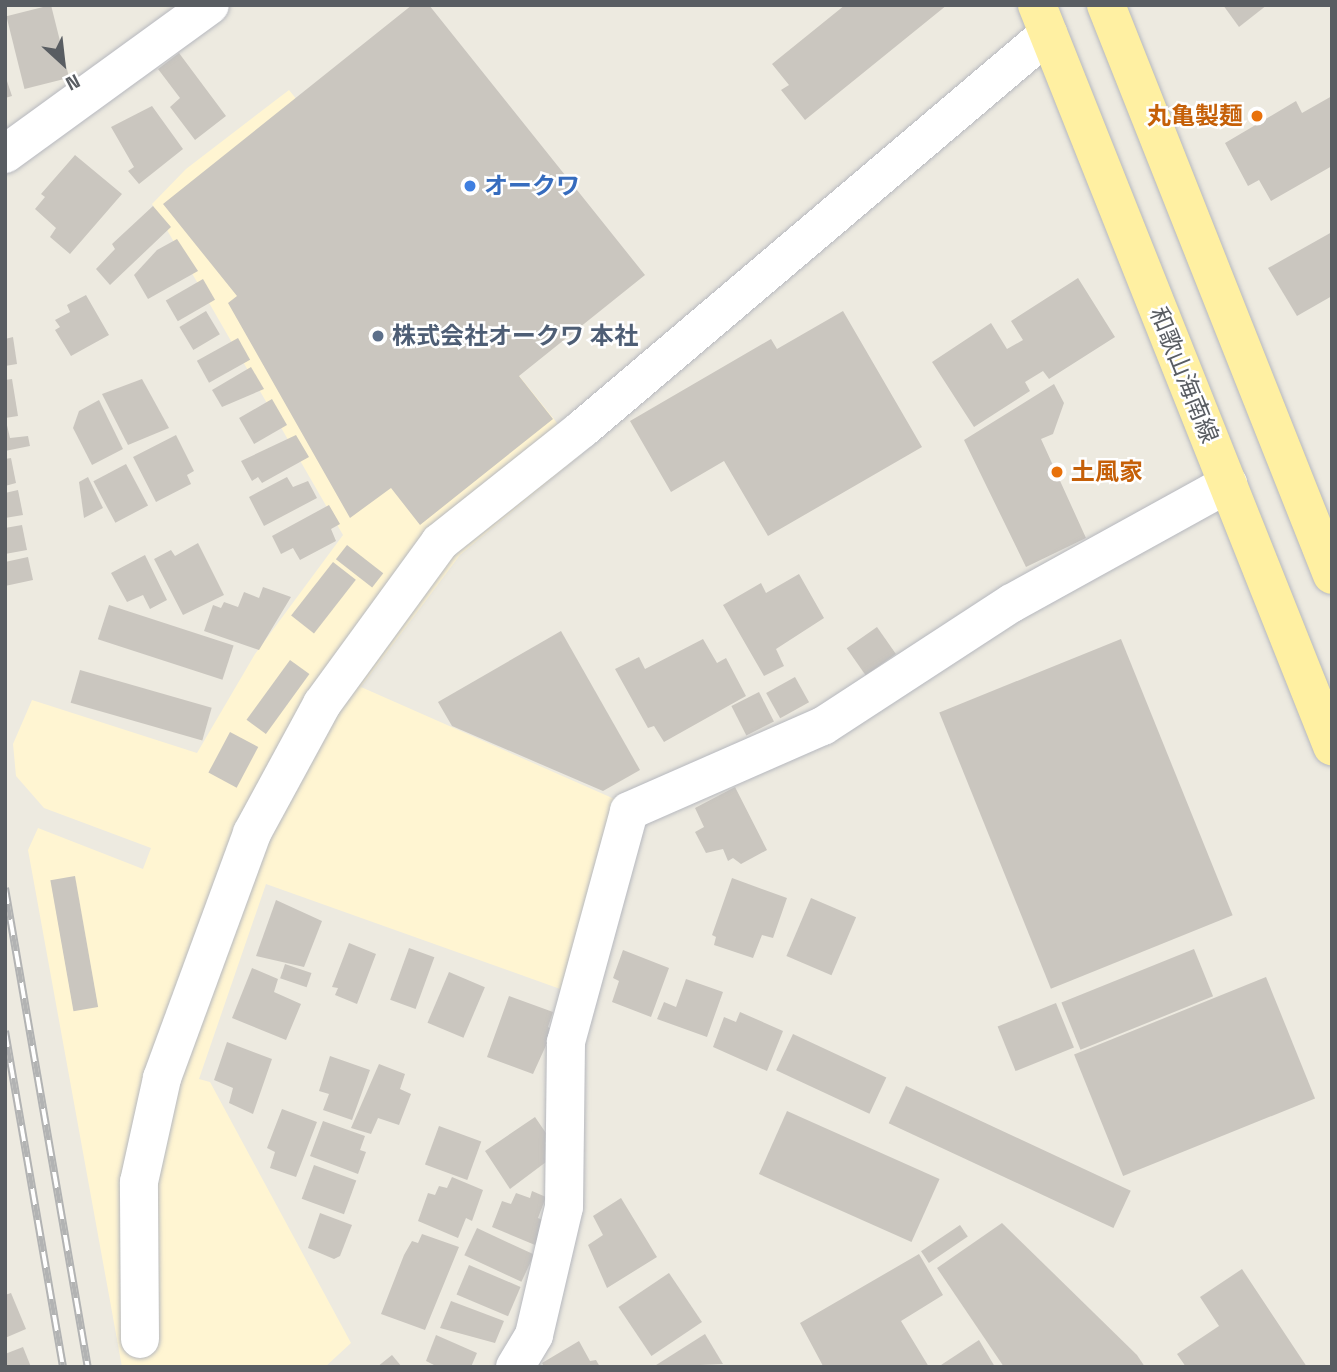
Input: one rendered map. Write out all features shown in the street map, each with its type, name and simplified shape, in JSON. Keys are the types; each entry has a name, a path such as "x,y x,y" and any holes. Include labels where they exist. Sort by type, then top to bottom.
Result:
{"main road":[{"path":"1106,5 1332,575"},
{"name":"和歌山海南線","path":"1042,20 1330,736"}],"street":[{"path":"5,154 209,5"},
{"path":"140,1339 139,1182 162,1078 252,833 322,704 440,542 614,402 1042,20"},
{"path":"514,1367 534,1335 564,1208 566,1042 629,811 823,726 1012,603 1228,484"}],"shaded area":[{"name":"株式会社オークワ 本社","path":"289,90 582,454 460,555 361,687 619,801 563,990 266,884 199,1079 210,1082 351,1343 325,1367 122,1367 28,850 38,828 143,869 151,848 44,808 16,776 13,744 32,700 197,753 255,654 343,535 152,204 186,169"}],"building":[{"path":"51,5 69,78 25,89 6,16"},
{"path":"412,5 429,5 645,275 519,376 553,419 420,525 391,488 350,518 228,303 237,296 163,204"},
{"path":"845,5 947,5 805,120 781,90 789,85 772,64"},
{"path":"1223,5 1267,5 1239,27"},
{"path":"179,53 226,116 195,140 170,107 180,98 158,69"},
{"path":"5,75 12,96 5,98"},
{"path":"1332,96 1332,166 1271,201 1259,180 1248,186 1225,143 1296,101 1302,113"},
{"path":"152,106 183,149 139,184 128,171 134,167 111,127"},
{"path":"75,155 122,194 70,254 50,237 56,228 35,209 45,197 41,194"},
{"path":"153,206 171,227 110,285 96,269 115,249 112,244"},
{"path":"1332,232 1332,296 1297,316 1268,268"},
{"path":"177,239 198,271 148,299 134,275 157,250"},
{"path":"1078,278 1115,337 1049,379 1043,371 1025,382 1030,391 974,427 932,362 991,323 1007,349 1023,340 1011,321"},
{"path":"203,279 215,300 178,321 166,300"},
{"path":"86,295 109,335 71,356 55,330 60,327 55,320 70,312 67,305"},
{"path":"206,311 220,334 193,350 179,327"},
{"path":"843,311 922,447 768,536 724,461 671,492 630,421 771,339 777,349"},
{"path":"13,337 17,364 5,366 5,339"},
{"path":"238,338 250,360 209,383 197,361"},
{"path":"251,367 264,389 222,407 212,390"},
{"path":"12,379 18,416 5,418 5,380"},
{"path":"142,379 169,428 128,445 102,394"},
{"path":"1054,384 1064,403 1053,434 1041,439 1086,538 1026,567 964,440"},
{"path":"272,399 287,425 254,444 239,418"},
{"path":"99,400 123,449 92,465 73,428 79,411"},
{"path":"6,421 10,438 28,436 30,446 5,451"},
{"path":"176,435 194,471 187,475 191,484 156,502 133,457"},
{"path":"296,435 309,457 262,483 258,477 252,481 241,461"},
{"path":"11,458 16,483 5,486 5,459"},
{"path":"126,464 148,505 115,523 93,481"},
{"path":"88,477 103,508 84,518 79,482"},
{"path":"287,477 293,487 308,481 317,498 264,526 249,497"},
{"path":"18,490 23,515 5,518 5,493"},
{"path":"329,505 340,524 331,529 336,541 300,560 293,548 281,554 272,536"},
{"path":"22,525 27,550 5,554 5,528"},
{"path":"198,543 224,595 183,615 154,559 171,550 175,556"},
{"path":"347,545 383,573 372,588 336,559"},
{"path":"145,555 167,600 150,609 143,595 127,602 111,573"},
{"path":"28,557 33,580 5,586 5,562"},
{"path":"333,562 356,580 314,633 291,616"},
{"path":"799,574 824,618 776,649 784,666 764,676 723,605 761,583 766,593"},
{"path":"263,587 291,597 259,650 204,631 213,605 221,608 224,602 238,607 244,592 259,598"},
{"path":"109,605 234,645 222,680 98,639"},
{"path":"877,627 896,654 866,675 847,648"},
{"path":"561,631 640,770 603,791 452,726 438,702"},
{"path":"703,639 717,663 726,658 746,696 664,742 654,726 648,728 615,669 639,657 645,669"},
{"path":"1121,639 1233,915 1051,989 939,712"},
{"path":"290,660 309,674 266,734 247,720"},
{"path":"80,670 212,708 202,740 71,703"},
{"path":"795,677 809,702 780,718 766,693"},
{"path":"759,692 774,721 746,735 731,706"},
{"path":"230,732 258,747 237,788 208,773"},
{"path":"735,787 767,850 741,864 733,858 728,861 723,849 706,853 695,832 704,827 695,808"},
{"path":"75,876 98,1007 73,1011 50,880"},
{"path":"732,878 787,898 773,938 762,935 753,958 714,945 716,937 712,935"},
{"path":"811,898 856,917 831,975 786,956"},
{"path":"276,900 322,921 304,967 256,956"},
{"path":"349,943 376,954 357,1004 335,995 338,988 332,987"},
{"path":"409,948 434,957 416,1009 390,1000"},
{"path":"1194,949 1213,996 1081,1050 1061,1003"},
{"path":"623,950 669,968 651,1017 612,1002 619,981 613,978"},
{"path":"285,964 311,973 307,987 280,978"},
{"path":"252,968 278,979 274,992 301,1004 286,1040 232,1018"},
{"path":"449,972 485,987 463,1038 428,1023"},
{"path":"1266,977 1315,1098 1123,1176 1074,1055"},
{"path":"686,979 723,992 707,1037 657,1019 664,1002 676,1007"},
{"path":"509,996 553,1012 548,1027 553,1030 533,1074 487,1057"},
{"path":"1056,1003 1074,1048 1016,1071 998,1027"},
{"path":"740,1012 783,1031 767,1071 713,1047 724,1017 736,1022"},
{"path":"793,1034 886,1078 869,1114 776,1070"},
{"path":"227,1042 272,1059 253,1114 229,1103 233,1088 214,1080"},
{"path":"330,1056 370,1070 352,1120 323,1110 329,1094 319,1091"},
{"path":"379,1064 405,1074 400,1089 411,1094 399,1125 378,1118 371,1134 351,1128"},
{"path":"906,1086 1131,1191 1113,1228 889,1123"},
{"path":"282,1109 317,1122 296,1177 270,1168 275,1152 267,1148"},
{"path":"787,1111 940,1179 911,1242 759,1174"},
{"path":"535,1117 550,1139 545,1143 554,1156 510,1189 485,1151"},
{"path":"323,1121 365,1136 360,1150 366,1152 358,1174 310,1156"},
{"path":"439,1126 481,1141 467,1180 425,1165"},
{"path":"314,1165 356,1180 344,1214 302,1199"},
{"path":"452,1177 483,1190 472,1221 466,1218 458,1238 418,1221 428,1193 435,1195 439,1186 447,1188"},
{"path":"532,1191 546,1197 538,1218 545,1221 535,1245 492,1227 502,1201 511,1204 516,1193 530,1198"},
{"path":"621,1198 657,1257 607,1288 588,1245 603,1235 593,1216"},
{"path":"320,1213 352,1225 340,1256 334,1259 308,1248"},
{"path":"1002,1223 1137,1355 1145,1367 1004,1367 937,1268"},
{"path":"960,1225 968,1237 929,1263 921,1251"},
{"path":"477,1228 534,1255 521,1282 464,1255"},
{"path":"422,1234 459,1247 425,1330 381,1314 404,1255 412,1241 418,1243"},
{"path":"919,1254 943,1295 901,1321 929,1367 823,1366 800,1323"},
{"path":"469,1265 521,1287 508,1316 456,1294"},
{"path":"1242,1269 1307,1367 1186,1367 1177,1354 1219,1326 1200,1297"},
{"path":"669,1273 702,1322 651,1356 618,1307"},
{"path":"11,1293 26,1329 5,1338 5,1295"},
{"path":"451,1301 504,1321 495,1343 440,1328"},
{"path":"705,1334 723,1364 653,1367"},
{"path":"436,1335 477,1353 471,1367 438,1367 426,1361"},
{"path":"979,1340 995,1367 938,1367"},
{"path":"579,1341 590,1361 596,1360 600,1367 544,1367 542,1363"},
{"path":"23,1347 31,1367 5,1367 5,1354"},
{"path":"392,1355 402,1367 377,1367"}],"railway":[{"path":"5,888 88,1367"},
{"path":"5,1031 63,1367"}],"place":[{"name":"丸亀製麺","path":"1257,116"},
{"name":"オークワ","path":"470,186"},
{"name":"株式会社オークワ 本社","path":"378,336"},
{"name":"土風家","path":"1057,472"}]}
